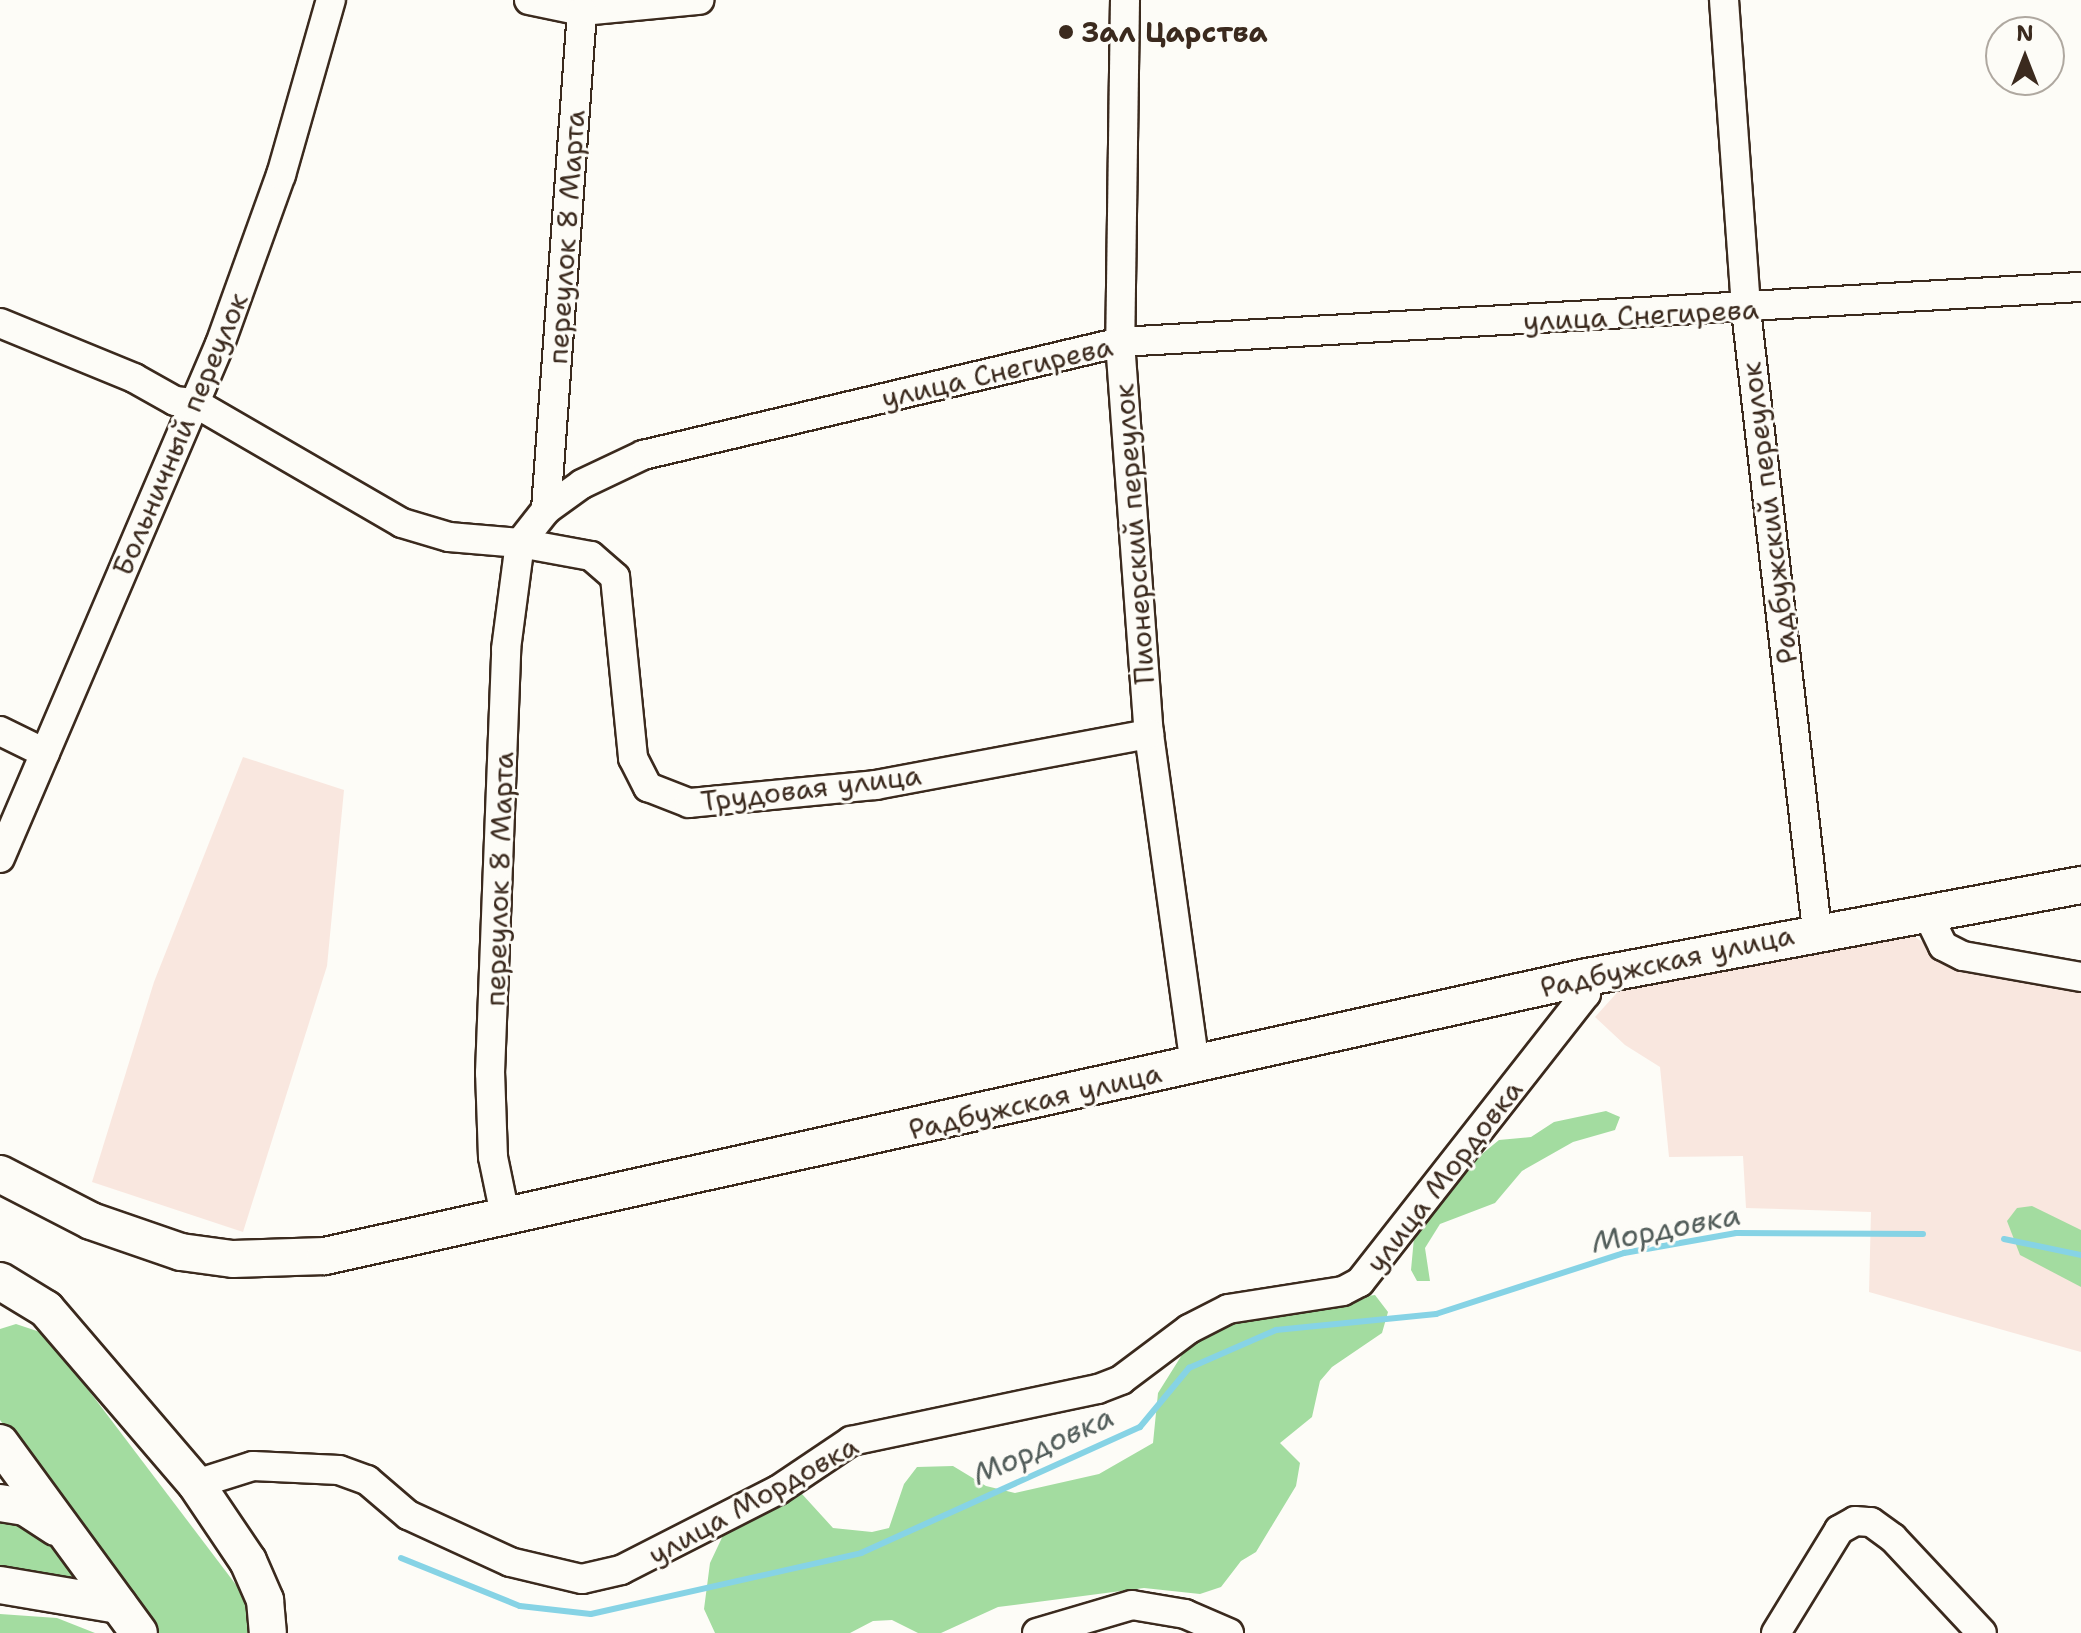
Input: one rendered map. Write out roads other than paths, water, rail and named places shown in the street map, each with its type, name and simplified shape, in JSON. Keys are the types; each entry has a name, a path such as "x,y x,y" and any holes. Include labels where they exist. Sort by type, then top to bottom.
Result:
{"main road":[{"name":"Радбужская улица","path":"0,1174 139,1240 233,1259 325,1256 1582,978 1817,930 2081,885"},
{"path":"0,1281 46,1309 196,1484 248,1561 265,1600 268,1633"},
{"path":"0,1313 19,1305 46,1309"},
{"path":"0,1443 129,1619"},
{"path":"0,1503 25,1507 63,1532"},
{"path":"0,1585 129,1619"}],"street":[{"name":"Больничный переулок","path":"0,858 195,403 259,240 331,0"},
{"path":"529,0 582,11 699,0"},
{"name":"Пионерский переулок","path":"1125,0 1120,342 1149,734 1195,1064"},
{"name":"Радбужский переулок","path":"1724,0 1746,310 1817,930"},
{"name":"переулок 8 Марта","path":"546,510 582,11"},
{"name":"улица Снегирева","path":"520,543 546,510 582,484 643,455 1120,342 1746,310 2081,287"},
{"path":"0,323 134,378 175,401 195,403 402,523 449,537 520,543"},
{"name":"переулок 8 Марта","path":"505,1215 493,1157 490,1073 506,649 520,543"},
{"name":"Трудовая улица","path":"520,543 591,556 615,577 633,758 648,787 689,803 876,785 1149,734"},
{"path":"0,731 45,753"},
{"path":"1926,911 1943,946 1963,956 2081,977"},
{"name":"улица Мордовка","path":"196,1484 253,1466 339,1470 367,1480 408,1515 510,1562 582,1579 621,1570 778,1490 851,1441 1098,1389 1121,1380 1189,1329 1228,1309 1343,1291 1360,1282 1586,994 1582,978"},
{"path":"1776,1633 1839,1530 1855,1521 1871,1522 1893,1538 1982,1633"},
{"path":"1037,1633 1132,1605 1185,1614 1229,1633"}],"waterway":[{"name":"Мордовка","path":"401,1558 520,1606 591,1614 861,1553 1140,1427 1189,1368 1276,1330 1436,1314 1624,1253 1736,1233 1923,1234"},
{"name":"Мордовка","path":"2004,1239 2081,1255"}],"place":[{"name":"Зал Царства","path":"1066,32"}]}
